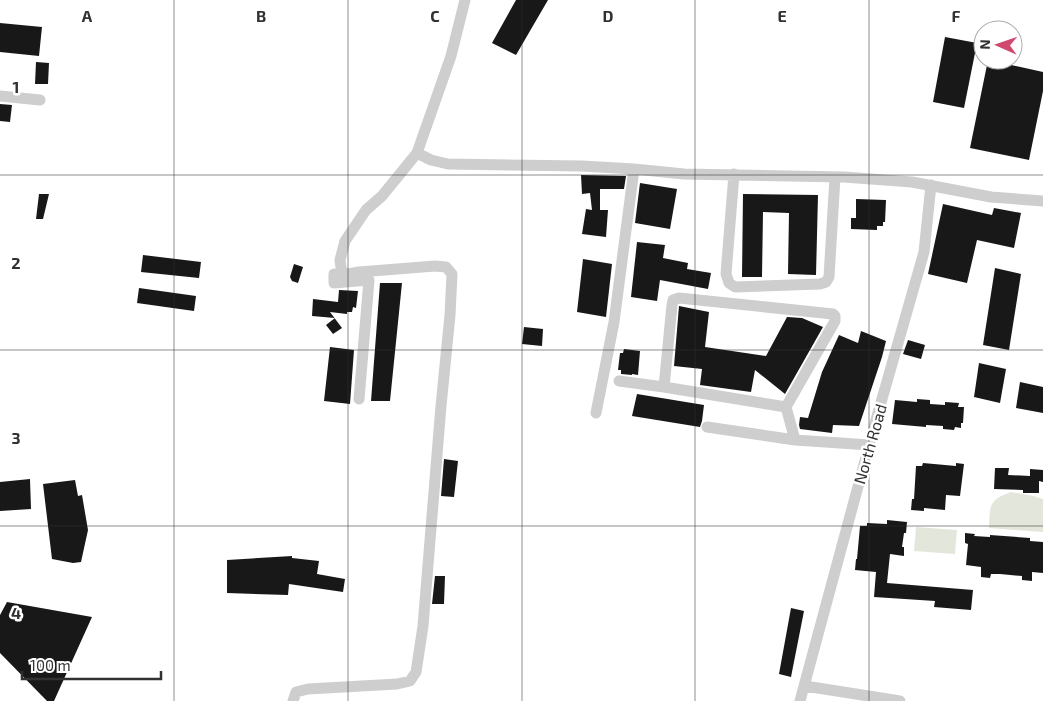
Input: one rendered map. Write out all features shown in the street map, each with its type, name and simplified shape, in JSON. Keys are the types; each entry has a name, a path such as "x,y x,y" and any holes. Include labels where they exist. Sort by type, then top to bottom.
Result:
{"street":[{"path":"293,701 296,692 308,689 397,684 410,681 416,672 423,626 452,274 446,267 435,266 342,274 340,260 345,241 366,210 382,196 417,153 451,56 465,0"},
{"path":"0,96 40,100"},
{"path":"417,153 432,160 448,164 582,166 684,174 836,177 912,182 991,197 1043,201"},
{"path":"596,413 614,322 634,169"},
{"path":"734,174 726,274 729,283 735,287 820,284 826,282 829,277 836,177"},
{"name":"North Road","path":"800,701 924,252 931,185"},
{"path":"334,274 334,284 368,280 359,398"},
{"path":"664,387 673,300 679,298 833,314 835,321 786,407 795,440"},
{"path":"619,381 786,407"},
{"path":"707,427 795,440 870,445"},
{"path":"805,686 900,701"}],"shaded area":[{"path":"1011,492 1043,499 1043,532 989,528 990,509 994,501"},
{"path":"916,527 957,530 955,554 914,551"}],"building":[{"path":"516,0 548,0 516,55 492,43"},
{"path":"0,23 42,27 39,56 0,52"},
{"path":"945,37 973,42 973,63 964,108 933,102"},
{"path":"36,62 49,63 48,84 35,84"},
{"path":"1023,68 1043,72 1043,91 1029,160 970,148 986,70 1023,70"},
{"path":"0,104 12,105 10,122 0,121"},
{"path":"581,175 626,176 624,189 600,189 600,210 608,210 606,237 582,234 586,209 592,210 590,193 582,194"},
{"path":"640,183 677,189 670,229 635,223"},
{"path":"39,194 49,194 43,219 36,219"},
{"path":"743,194 818,195 816,275 788,274 789,213 763,212 762,277 742,277"},
{"path":"856,199 886,200 885,222 883,222 883,226 877,226 877,230 851,229 851,218 856,218"},
{"path":"943,204 992,215 994,208 1021,213 1014,248 977,240 967,283 928,274"},
{"path":"637,242 665,245 663,258 688,263 687,269 711,273 708,289 660,280 657,301 631,297"},
{"path":"143,255 201,262 199,278 141,272"},
{"path":"583,259 612,264 606,317 577,312"},
{"path":"294,264 303,267 298,283 292,281 290,277"},
{"path":"995,268 1021,274 1009,350 983,345"},
{"path":"380,283 402,283 390,401 371,401"},
{"path":"139,288 196,296 194,311 137,303"},
{"path":"339,290 358,291 356,308 353,307 352,312 347,312 347,314 330,312 334,318 312,316 313,299 338,302"},
{"path":"679,306 709,312 705,347 766,356 787,317 802,318 823,327 785,394 755,370 751,392 700,385 702,369 674,366"},
{"path":"335,318 342,328 333,334 326,325"},
{"path":"524,327 543,329 542,346 522,344"},
{"path":"861,331 886,341 859,426 833,425 832,433 800,429 800,417 808,418 822,372 839,335 858,343"},
{"path":"908,340 925,345 921,359 903,354"},
{"path":"330,347 354,350 350,404 324,401"},
{"path":"624,349 640,351 638,375 621,374 621,370 618,370 620,353 623,353"},
{"path":"979,363 1006,369 1000,403 974,397"},
{"path":"1020,382 1043,387 1043,413 1016,408"},
{"path":"637,394 704,405 700,427 632,416"},
{"path":"917,399 930,400 930,404 945,405 945,402 959,403 958,407 964,407 961,428 955,427 954,430 943,429 943,426 926,425 926,427 892,424 895,400 917,402"},
{"path":"444,459 458,461 454,497 441,496"},
{"path":"923,463 956,466 956,463 964,464 960,496 946,495 945,510 924,508 924,511 911,510 912,499 914,499 916,466 922,466"},
{"path":"995,468 1009,468 1008,475 1030,476 1030,469 1043,470 1043,482 1039,481 1039,493 1023,493 1023,490 994,489"},
{"path":"30,479 31,509 0,511 0,482"},
{"path":"75,480 78,496 82,495 88,530 81,562 73,563 52,559 43,484"},
{"path":"887,520 907,522 902,547 904,547 904,556 890,554 887,583 973,590 971,610 934,607 935,601 874,597 876,572 855,570 860,526 867,526 867,523 887,524"},
{"path":"965,533 975,534 974,536 990,537 990,535 1030,538 1030,541 1043,542 1043,573 1032,572 1032,581 1022,580 1022,576 1000,574 991,574 990,578 981,577 981,567 966,565 968,544 965,543"},
{"path":"292,556 292,558 319,561 317,574 345,579 343,592 289,584 288,595 227,593 227,560"},
{"path":"435,576 445,576 444,604 432,604"},
{"path":"7,602 92,617 54,701 47,701 0,653 0,615"},
{"path":"791,608 804,611 791,677 779,674"}]}
